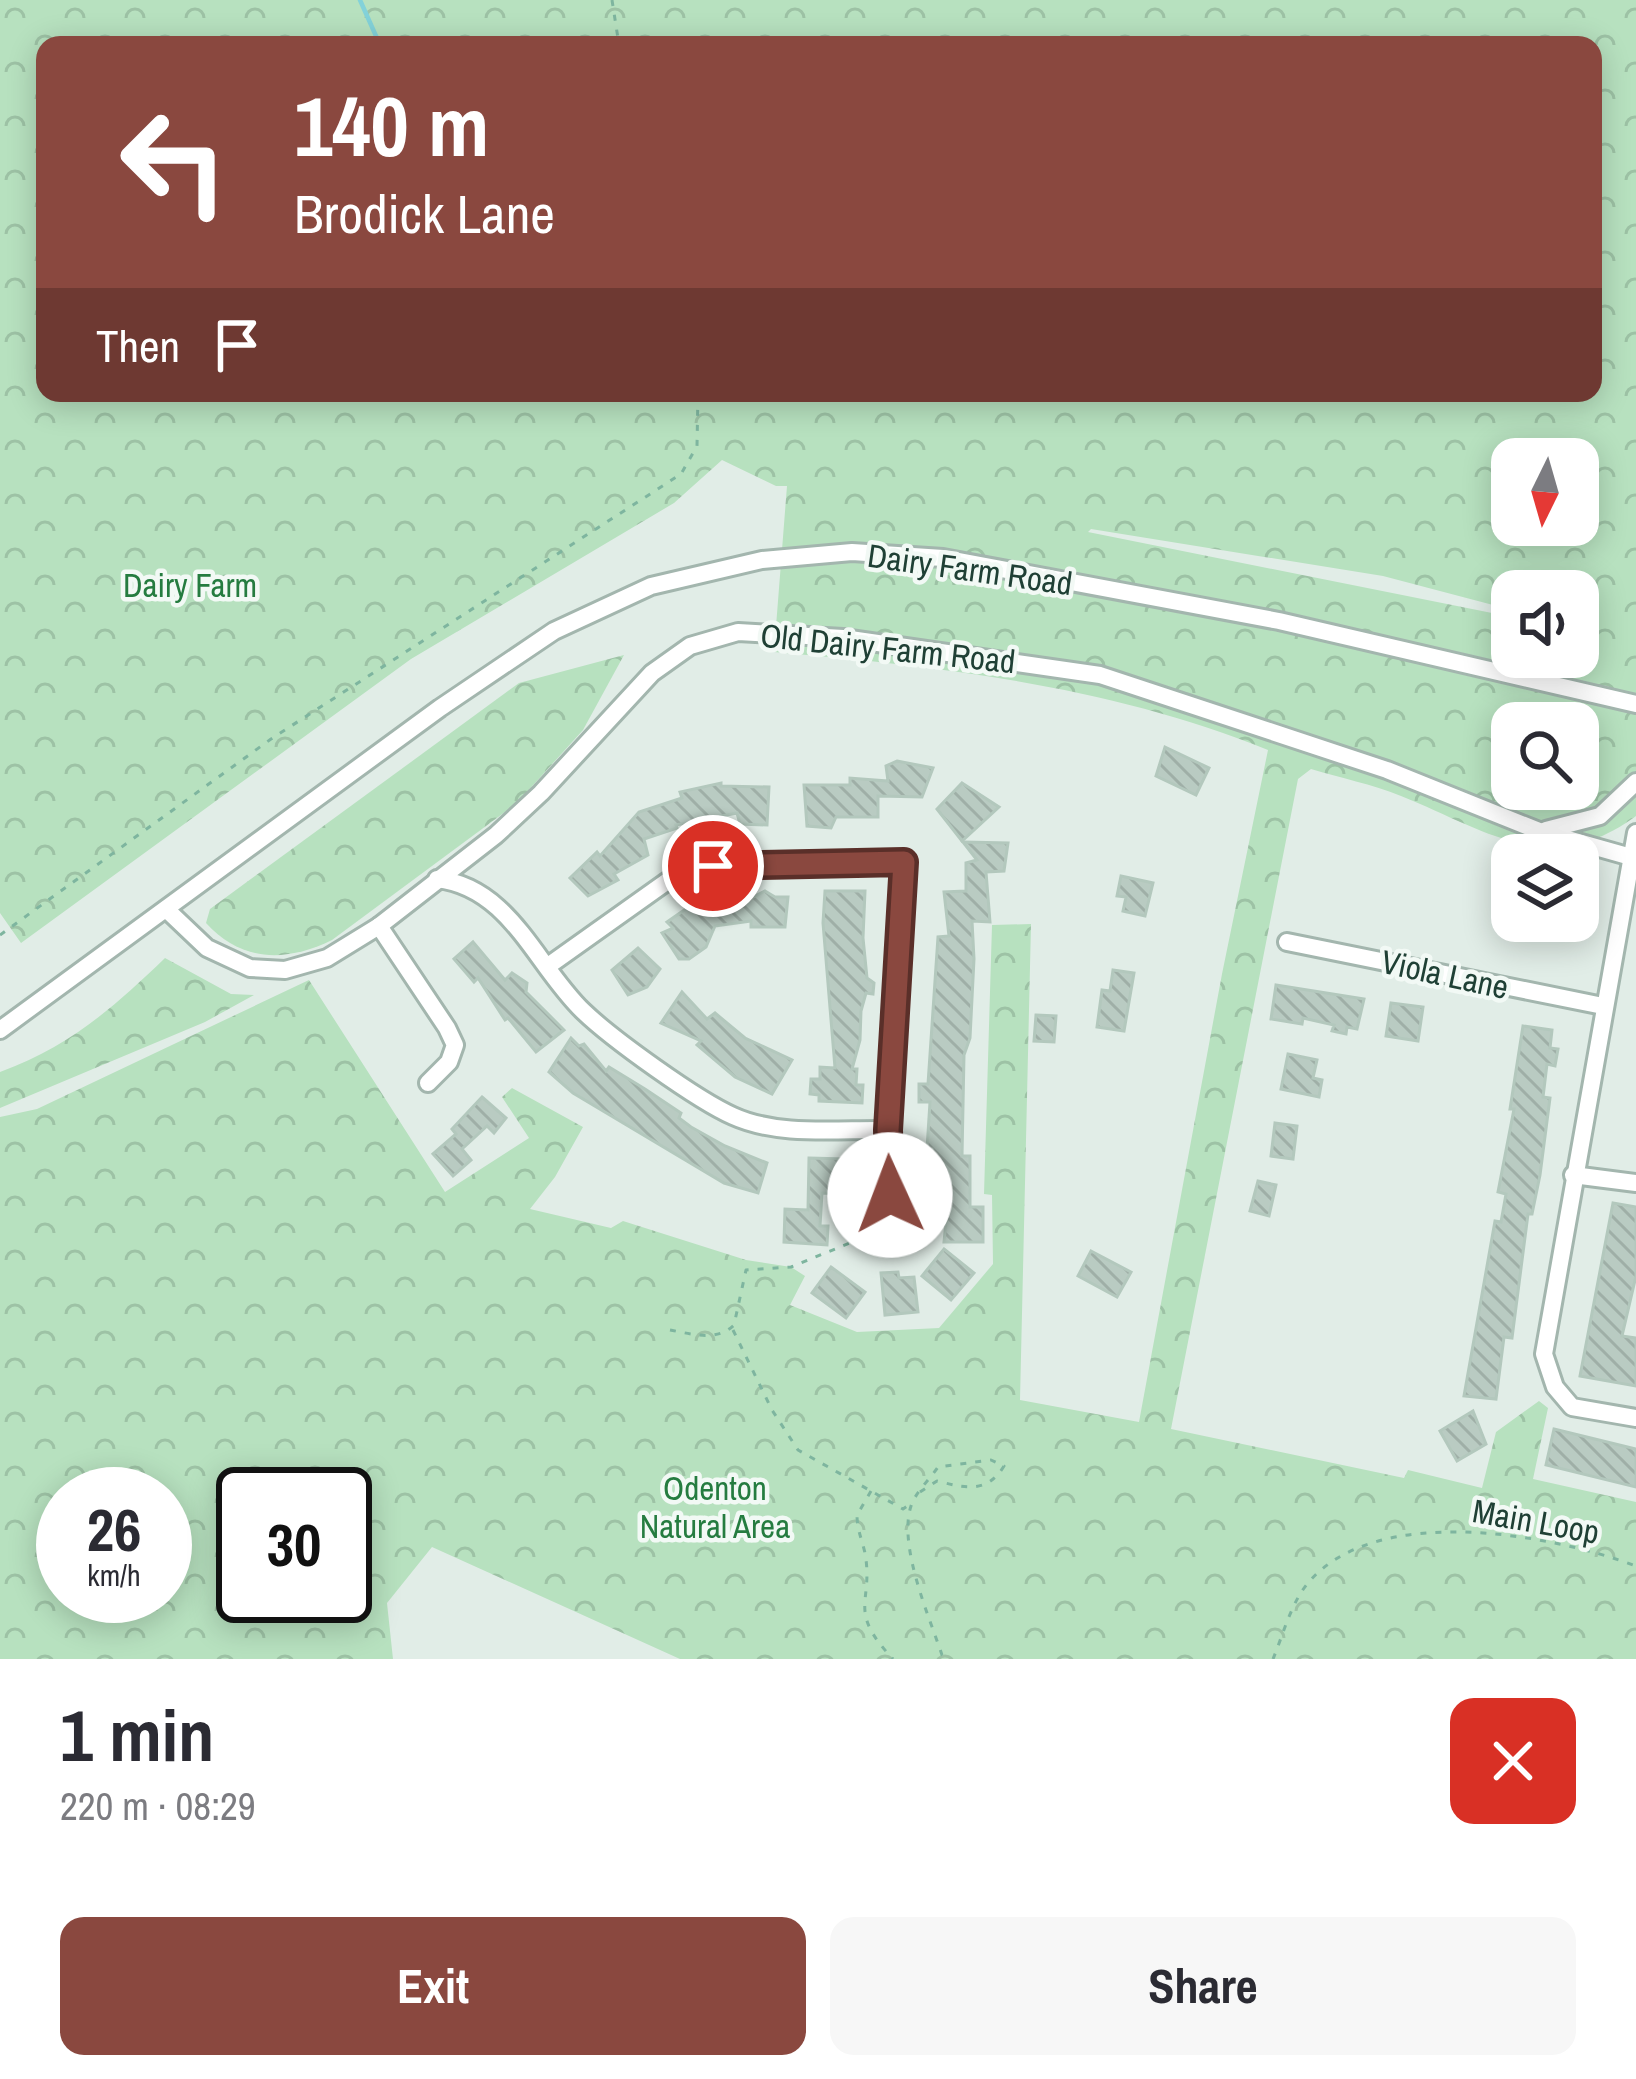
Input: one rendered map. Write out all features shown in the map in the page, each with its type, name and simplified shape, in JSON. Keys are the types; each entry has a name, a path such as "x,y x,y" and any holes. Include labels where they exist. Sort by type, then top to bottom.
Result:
{"street":[{"name":"Dairy Farm Road","path":"0,1030 440,708 554,631 651,586 762,560 852,552 943,559 1279,620 1636,704"},
{"name":"Old Dairy Farm Road","path":"166,909 207,948 250,968 310,965 379,926 496,835 652,673 690,646 738,632 843,638 1100,675 1387,770 1539,832 1631,857"},
{"path":"1539,832 1600,816 1636,782"},
{"path":"1636,833 1544,1354 1555,1387 1572,1407 1636,1418"},
{"path":"548,966 669,880 713,866 904,862 888,1130 892,1227"},
{"path":"437,879 476,889 548,966 581,1010 734,1117 779,1128 888,1130"},
{"path":"379,926 448,1028 454,1045 449,1061 428,1083"},
{"name":"Viola Lane","path":"1287,942 1603,1006"},
{"path":"1573,1174 1636,1183"}],"path":[{"path":"612,0 618,36"},
{"path":"0,935 271,739 663,488 681,474 697,446 698,402"},
{"path":"892,1227 791,1267 746,1270 734,1330 772,1410 798,1450 894,1506 902,1509 911,1504 938,1467 991,1460 1004,1466 996,1479 973,1490 937,1481 920,1492"},
{"path":"670,1330 715,1336 734,1330"},
{"path":"872,1489 856,1515 865,1554 862,1609 875,1639 893,1659"},
{"path":"911,1504 909,1537 914,1565 946,1659"},
{"name":"Main Loop","path":"1273,1659 1306,1586 1321,1570 1384,1540 1429,1530 1484,1532 1636,1567"}],"green space":[{"path":"0,0 1636,0 1636,816 1599,837 1491,834 1390,792 1311,769 1298,779 1171,1429 1404,1478 1408,1470 1482,1488 1496,1432 1539,1401 1548,1408 1533,1479 1636,1502 1636,1659 680,1659 432,1547 387,1603 393,1659 0,1659 0,1117 37,1109 309,980 445,1192 529,1138 502,1097 512,1088 583,1127 555,1177 530,1209 611,1228 623,1221 746,1260 791,1267 805,1276 790,1305 857,1332 939,1328 993,1264 992,1195 984,1194 992,925 1031,924 1020,1400 1139,1422 1268,750 1209,728 1087,695 899,664 774,652 787,486 776,486 722,460 674,503 411,659 21,943 0,913"},
{"path":"624,655 583,730 517,803 332,940 298,952 266,955 235,946 206,923 210,909 519,683"},
{"path":"165,958 231,994 254,995 205,1022 0,1108 0,1072 89,1024"}],"building":[{"path":"1165,747 1209,768 1196,795 1156,776"},
{"path":"897,761 933,768 922,797 878,796 878,817 836,817 831,828 807,826 804,785 850,785 850,778 888,781 886,766"},
{"path":"721,783 769,787 767,825 740,824 737,813 676,825 644,839 648,855 614,874 618,880 588,896 570,878 597,852 600,856 639,812 682,798 680,792"},
{"path":"962,783 999,807 962,841 937,809"},
{"path":"963,842 1008,843 1004,871 986,872 990,922 972,921 974,959 970,1038 964,1055 962,1156 970,1156 970,1207 983,1207 983,1242 944,1242 949,1192 940,1192 940,1170 932,1170 932,1149 927,1149 930,1102 919,1102 919,1084 928,1084 938,937 949,936 944,892 966,891 966,863 977,860"},
{"path":"1121,876 1153,883 1145,916 1123,911 1126,897 1117,896"},
{"path":"765,891 788,897 785,927 751,927 751,921 715,926 706,947 689,959 679,959 662,933 673,928 667,922 693,904 735,896 740,904"},
{"path":"825,891 865,891 863,938 867,978 874,983 873,994 866,993 861,1011 852,1069 857,1069 856,1085 863,1085 862,1103 819,1101 819,1095 810,1094 811,1079 820,1079 820,1067 835,1068 823,923"},
{"path":"473,942 505,980 512,973 527,983 526,992 564,1030 536,1052 505,1020 478,978 474,982 454,959"},
{"path":"638,948 660,969 647,987 628,995 612,970"},
{"path":"1113,970 1134,973 1124,1031 1097,1027 1102,990 1110,991"},
{"path":"1276,985 1364,999 1357,1029 1347,1027 1346,1034 1332,1031 1334,1025 1303,1018 1302,1024 1271,1019"},
{"path":"682,992 707,1019 715,1013 745,1038 792,1060 772,1094 735,1077 697,1045 701,1041 661,1023"},
{"path":"1391,1003 1423,1007 1418,1041 1386,1036"},
{"path":"1036,1015 1056,1016 1054,1042 1034,1041"},
{"path":"1523,1026 1552,1030 1550,1048 1558,1049 1555,1066 1547,1064 1543,1097 1550,1098 1540,1175 1532,1214 1528,1214 1512,1338 1504,1337 1496,1399 1464,1396 1495,1221 1501,1222 1506,1194 1498,1192"},
{"path":"571,1038 579,1046 584,1044 606,1071 609,1067 645,1089 681,1113 679,1118 691,1127 767,1163 758,1193 724,1183 573,1093 549,1072"},
{"path":"1288,1054 1317,1060 1313,1078 1322,1080 1319,1097 1281,1089"},
{"path":"482,1097 506,1118 494,1133 487,1126 462,1149 471,1160 453,1176 433,1154 456,1134 452,1129"},
{"path":"1275,1123 1297,1126 1293,1159 1271,1156"},
{"path":"809,1158 844,1159 848,1194 822,1193 820,1226 828,1226 827,1245 784,1242 785,1209 808,1210"},
{"path":"1258,1181 1276,1185 1269,1216 1250,1211"},
{"path":"1613,1203 1636,1207 1636,1276 1622,1336 1636,1338 1636,1386 1580,1376"},
{"path":"944,1249 974,1273 951,1300 922,1276"},
{"path":"1091,1251 1131,1272 1117,1297 1078,1276"},
{"path":"831,1267 865,1292 846,1318 812,1293"},
{"path":"898,1272 899,1278 914,1277 918,1312 885,1315 881,1273"},
{"path":"1473,1411 1486,1444 1457,1461 1440,1431"},
{"path":"1554,1429 1636,1449 1636,1487 1546,1465"}],"waterway":[{"path":"360,0 376,36"}],"route":[{"path":"713,866 904,862 888,1130 890,1195"}],"park label":[{"name":"Dairy Farm","path":"190,585"},
{"name":"Odenton Natural Area","path":"715,1507"}]}
